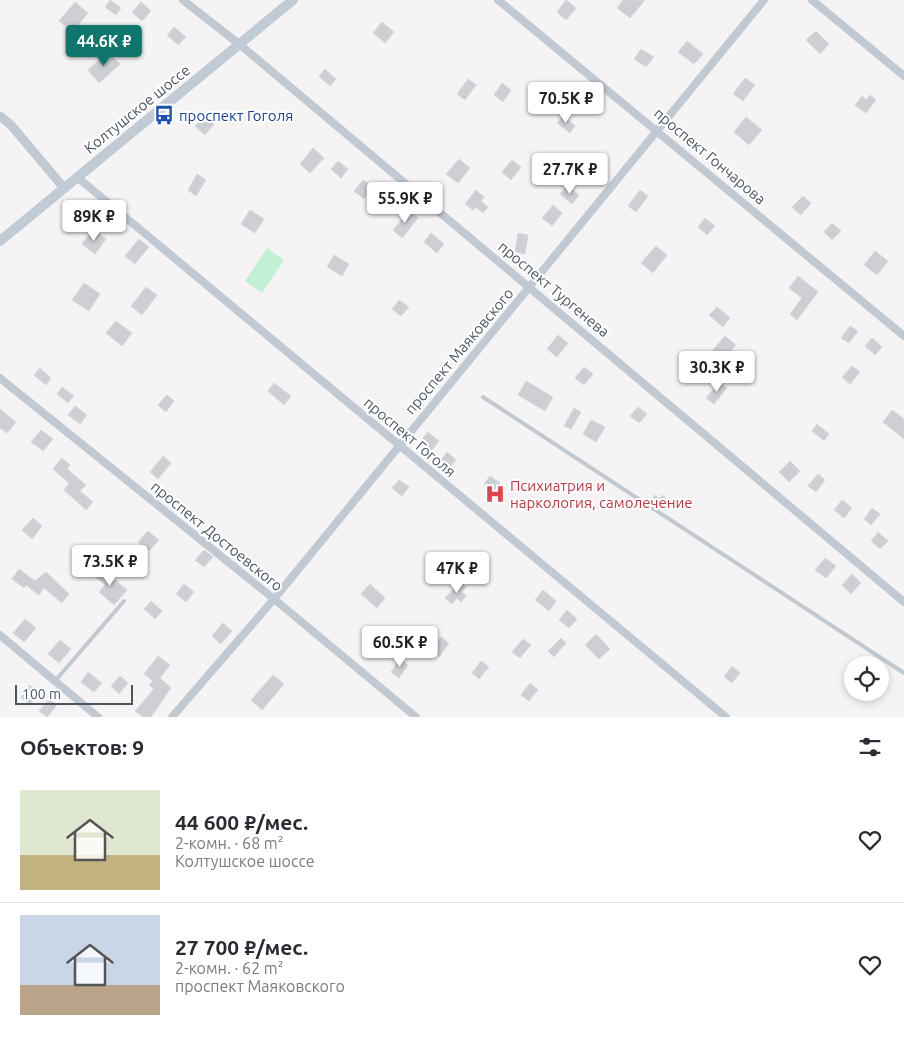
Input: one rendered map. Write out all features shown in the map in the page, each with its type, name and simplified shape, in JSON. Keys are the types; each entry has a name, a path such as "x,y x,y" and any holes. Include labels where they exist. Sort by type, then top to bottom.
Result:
{"main road":[{"name":"Колтушское шоссе","path":"0,241 293,0"}],"street":[{"name":"проспект Тургенева","path":"184,0 240,44 904,602"},
{"name":"проспект Гончарова","path":"498,0 658,130 904,336"},
{"name":"проспект Маяковского","path":"172,717 274,599 764,0"},
{"path":"812,0 904,76"},
{"path":"0,116 64,188"},
{"name":"проспект Гоголя","path":"77,178 726,717"},
{"name":"проспект Достоевского","path":"0,378 274,599 416,717"},
{"path":"0,635 98,717"}],"lane":[{"path":"483,397 904,673"},
{"path":"55,681 124,601"}],"green space":[{"path":"267,248 284,260 262,293 245,281"}],"building":[{"path":"110,0 121,8 116,15 105,7"},
{"path":"566,0 576,8 566,20 557,12"},
{"path":"623,0 645,0 630,18 617,8"},
{"path":"75,2 88,13 72,32 59,21"},
{"path":"141,2 151,11 142,21 132,12"},
{"path":"382,22 394,32 385,43 373,33"},
{"path":"174,27 186,37 178,45 167,35"},
{"path":"816,31 829,44 820,54 806,40"},
{"path":"687,41 703,54 694,64 678,52"},
{"path":"641,49 654,57 646,67 634,59"},
{"path":"108,52 120,64 99,83 88,70"},
{"path":"325,69 336,79 330,86 319,76"},
{"path":"745,78 755,85 743,101 733,94"},
{"path":"468,79 476,85 465,100 457,94"},
{"path":"502,83 511,90 503,102 494,95"},
{"path":"870,95 876,100 866,113 855,105 862,96 866,100"},
{"path":"204,115 214,124 205,135 195,126"},
{"path":"563,116 575,126 570,133 557,123"},
{"path":"746,117 762,130 749,145 734,132"},
{"path":"313,148 324,158 310,173 300,164"},
{"path":"459,159 470,168 458,183 446,174"},
{"path":"512,160 521,167 511,180 502,172"},
{"path":"338,161 348,169 341,178 331,169"},
{"path":"197,174 206,180 196,196 188,190"},
{"path":"363,180 373,187 364,199 354,191"},
{"path":"567,186 579,195 572,204 560,194"},
{"path":"476,190 484,197 481,201 488,207 483,213 476,207 473,210 465,204"},
{"path":"640,190 648,196 636,212 628,206"},
{"path":"803,196 811,203 801,215 792,207"},
{"path":"553,205 562,213 552,226 542,218"},
{"path":"250,210 264,219 255,233 241,224"},
{"path":"409,211 418,218 402,238 393,230"},
{"path":"705,218 715,226 707,235 698,227"},
{"path":"832,223 841,231 832,240 824,232"},
{"path":"93,229 106,239 95,254 82,244"},
{"path":"431,233 444,244 437,253 424,242"},
{"path":"518,233 528,235 525,254 515,252"},
{"path":"139,239 149,247 135,264 125,256"},
{"path":"656,246 667,255 653,273 641,263"},
{"path":"875,251 888,261 877,275 864,265"},
{"path":"334,255 349,264 342,276 327,267"},
{"path":"798,276 818,292 797,320 790,314 802,298 789,288"},
{"path":"84,283 100,294 89,311 72,300"},
{"path":"146,287 157,295 142,315 131,306"},
{"path":"399,300 409,307 401,316 392,309"},
{"path":"717,307 730,318 723,327 709,315"},
{"path":"116,321 132,333 122,346 106,333"},
{"path":"850,326 858,331 849,343 841,338"},
{"path":"558,335 568,343 557,357 547,349"},
{"path":"725,336 736,345 722,361 711,352"},
{"path":"872,338 882,347 875,355 865,346"},
{"path":"684,365 694,373 688,381 678,372"},
{"path":"852,366 860,372 850,384 842,377"},
{"path":"584,367 593,374 584,385 575,378"},
{"path":"40,368 51,378 46,385 34,375"},
{"path":"526,381 553,397 545,411 518,395"},
{"path":"720,382 727,388 714,404 706,398"},
{"path":"274,383 291,396 284,405 268,391"},
{"path":"62,387 74,396 68,403 57,394"},
{"path":"167,395 174,401 166,412 158,405"},
{"path":"75,406 87,415 80,424 68,415"},
{"path":"638,407 647,414 639,423 630,416"},
{"path":"574,408 581,412 571,429 564,426"},
{"path":"0,409 16,422 7,433 0,428"},
{"path":"892,410 904,419 904,439 883,422"},
{"path":"591,420 605,427 596,442 583,434"},
{"path":"817,424 829,434 824,441 812,431"},
{"path":"41,430 53,439 43,451 31,442"},
{"path":"428,432 439,441 431,451 420,442"},
{"path":"447,452 456,460 449,468 440,461"},
{"path":"163,456 171,463 158,479 150,472"},
{"path":"62,458 70,465 67,469 86,485 80,491 93,502 86,510 64,490 69,483 53,469"},
{"path":"790,461 800,471 789,482 779,472"},
{"path":"818,474 825,480 816,492 808,486"},
{"path":"490,476 500,483 493,492 484,484"},
{"path":"399,480 409,487 402,496 392,488"},
{"path":"655,495 660,499 662,495 671,502 664,511 650,502"},
{"path":"842,500 852,508 844,518 834,510"},
{"path":"872,508 880,514 871,525 864,519"},
{"path":"33,518 42,526 32,539 22,530"},
{"path":"148,531 159,540 149,551 138,542"},
{"path":"878,532 888,541 880,549 871,541"},
{"path":"204,550 213,557 204,567 195,560"},
{"path":"825,558 836,566 826,578 815,570"},
{"path":"101,568 127,590 114,605 99,592 105,585 94,576"},
{"path":"19,569 35,581 46,572 69,594 62,603 44,588 39,595 26,585 24,588 12,579"},
{"path":"852,574 861,583 851,594 842,585"},
{"path":"460,582 466,587 462,592 466,596 461,602 457,598 452,604 445,598"},
{"path":"184,584 194,592 186,602 176,594"},
{"path":"370,584 385,598 377,608 361,594"},
{"path":"543,590 556,601 549,611 535,600"},
{"path":"151,601 162,611 155,619 144,609"},
{"path":"567,610 577,619 569,628 559,620"},
{"path":"25,619 36,628 24,642 13,633"},
{"path":"223,623 232,631 221,644 212,636"},
{"path":"596,634 610,649 599,659 585,645"},
{"path":"441,637 449,643 439,657 430,650"},
{"path":"561,638 566,643 554,657 548,651"},
{"path":"523,639 531,645 520,658 512,652"},
{"path":"60,640 71,649 59,663 48,654"},
{"path":"158,656 170,665 160,678 171,688 151,717 143,717 135,711 154,689 149,685 153,681 144,674"},
{"path":"400,659 408,665 399,678 391,672"},
{"path":"481,661 489,667 479,679 472,673"},
{"path":"732,666 740,673 732,683 724,677"},
{"path":"88,672 102,683 94,692 81,682"},
{"path":"273,675 284,684 262,710 251,700"},
{"path":"120,676 128,683 119,694 111,686"},
{"path":"530,683 538,690 529,701 521,695"},
{"path":"29,685 39,691 31,704 21,698"},
{"path":"49,699 57,705 47,717 39,711"}],"place":[{"name":"проспект Гоголя","path":"164,115"},
{"name":"Психиатрия и наркология, самолечение","path":"495,494"}]}
